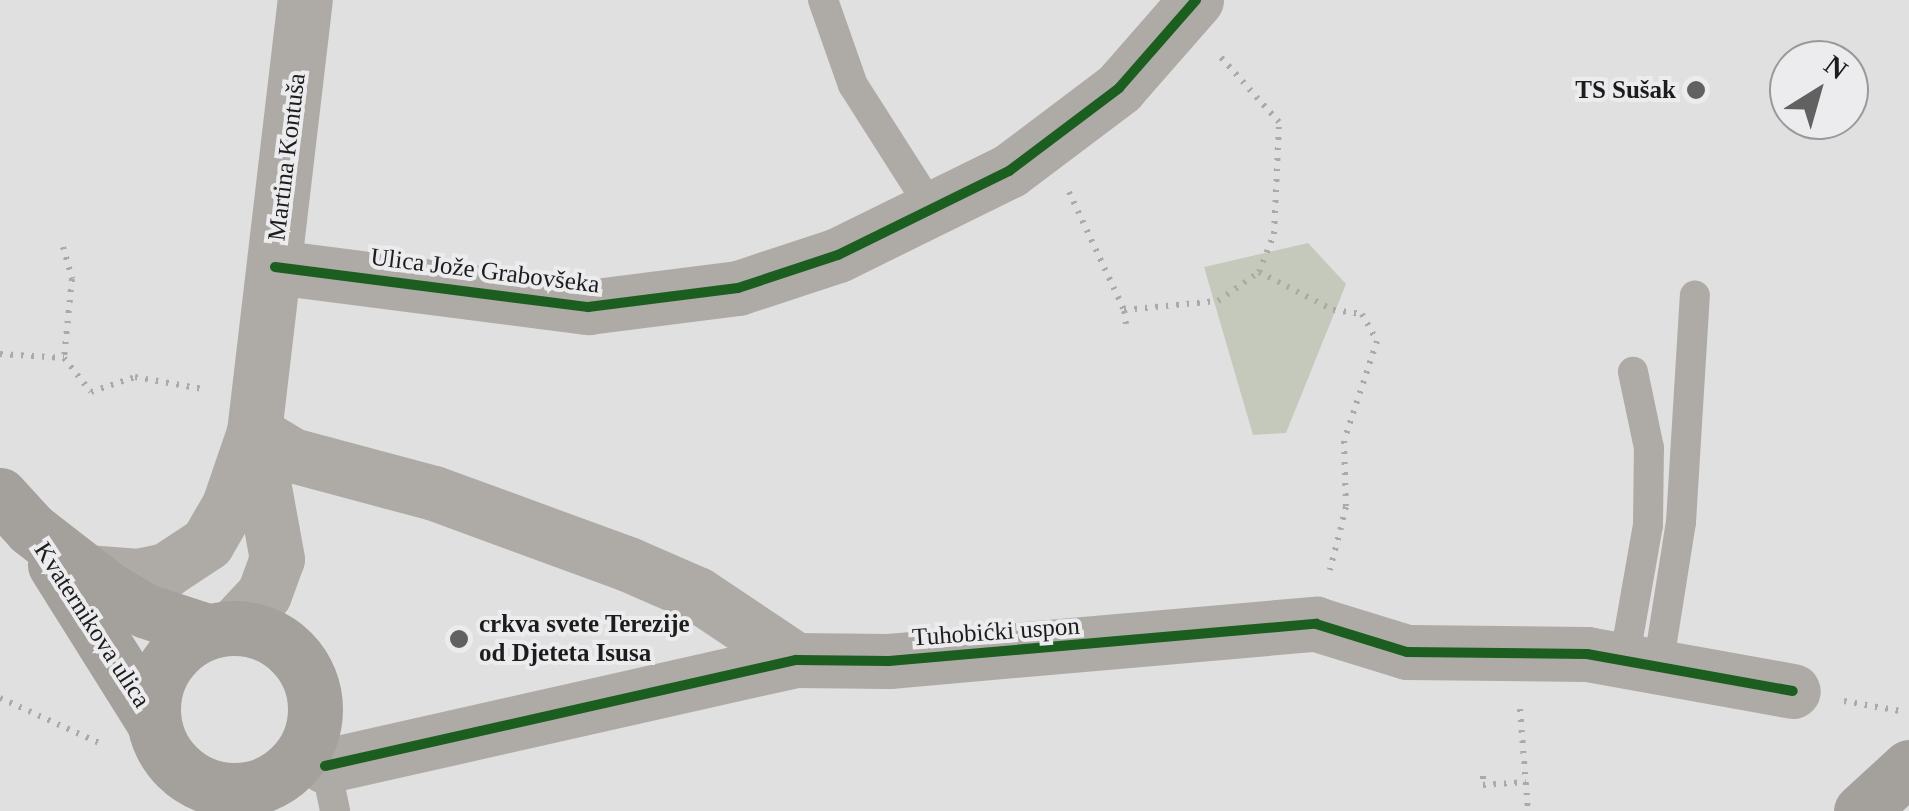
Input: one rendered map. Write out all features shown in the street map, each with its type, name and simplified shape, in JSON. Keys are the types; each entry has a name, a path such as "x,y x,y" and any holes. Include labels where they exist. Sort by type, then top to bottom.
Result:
{"main road":[{"name":"Kvaternikova ulica","path":"16,512 86,572 146,611 220,629 260,631 293,653 313,687 307,775"},
{"name":"Kvaternikova ulica","path":"16,512 146,744 210,811"},
{"name":"Kvaternikova ulica","path":"146,744 164,667 220,629"},
{"path":"146,744 194,779 240,790 307,775"},
{"path":"1861,811 1909,766"}],"street":[{"name":"Ulica Jože Grabovšeka","path":"275,267 588,307 660,302 738,288 838,255 934,212 1063,134 1119,88 1196,0"},
{"name":"Martina Kontuša","path":"86,572 138,576 166,570 207,543 254,432 275,267 298,1"},
{"name":"Martina Kontuša","path":"220,629 264,594 277,559 254,432"},
{"path":"254,432 292,455 434,493 646,572 736,617 796,660"},
{"name":"Tuhobićki uspon","path":"307,775 796,660 889,660 1316,624 1407,652 1516,653 1641,664 1793,692"}],"lane":[{"path":"823,0 853,84 934,212"},
{"path":"1641,664 1681,522 1696,295"},
{"path":"1632,372 1649,448 1641,664"}],"path":[{"path":"1124,310 1218,301 1258,272 1274,234 1279,122 1224,59"},
{"path":"1067,188 1124,310 1126,324"},
{"path":"63,247 72,279 64,358 91,392 134,376 219,392"},
{"path":"1258,272 1333,310 1362,314 1377,341 1344,441 1346,506 1316,624"},
{"path":"0,354 64,358"},
{"path":"1516,653 1528,811"},
{"path":"0,698 146,744"},
{"path":"1483,776 1483,785 1526,782"}],"shaded area":[{"path":"1308,243 1346,284 1286,433 1253,435 1204,267"}],"cycle path":[{"path":"275,267 588,307 738,288 838,255 1009,171 1119,88 1196,0"},
{"path":"325,766 796,660 889,661 1316,624 1407,652 1587,654 1793,691"}],"place":[{"name":"TS Sušak","path":"1696,90"},
{"name":"crkva svete Terezije od Djeteta Isusa","path":"459,639"}]}
